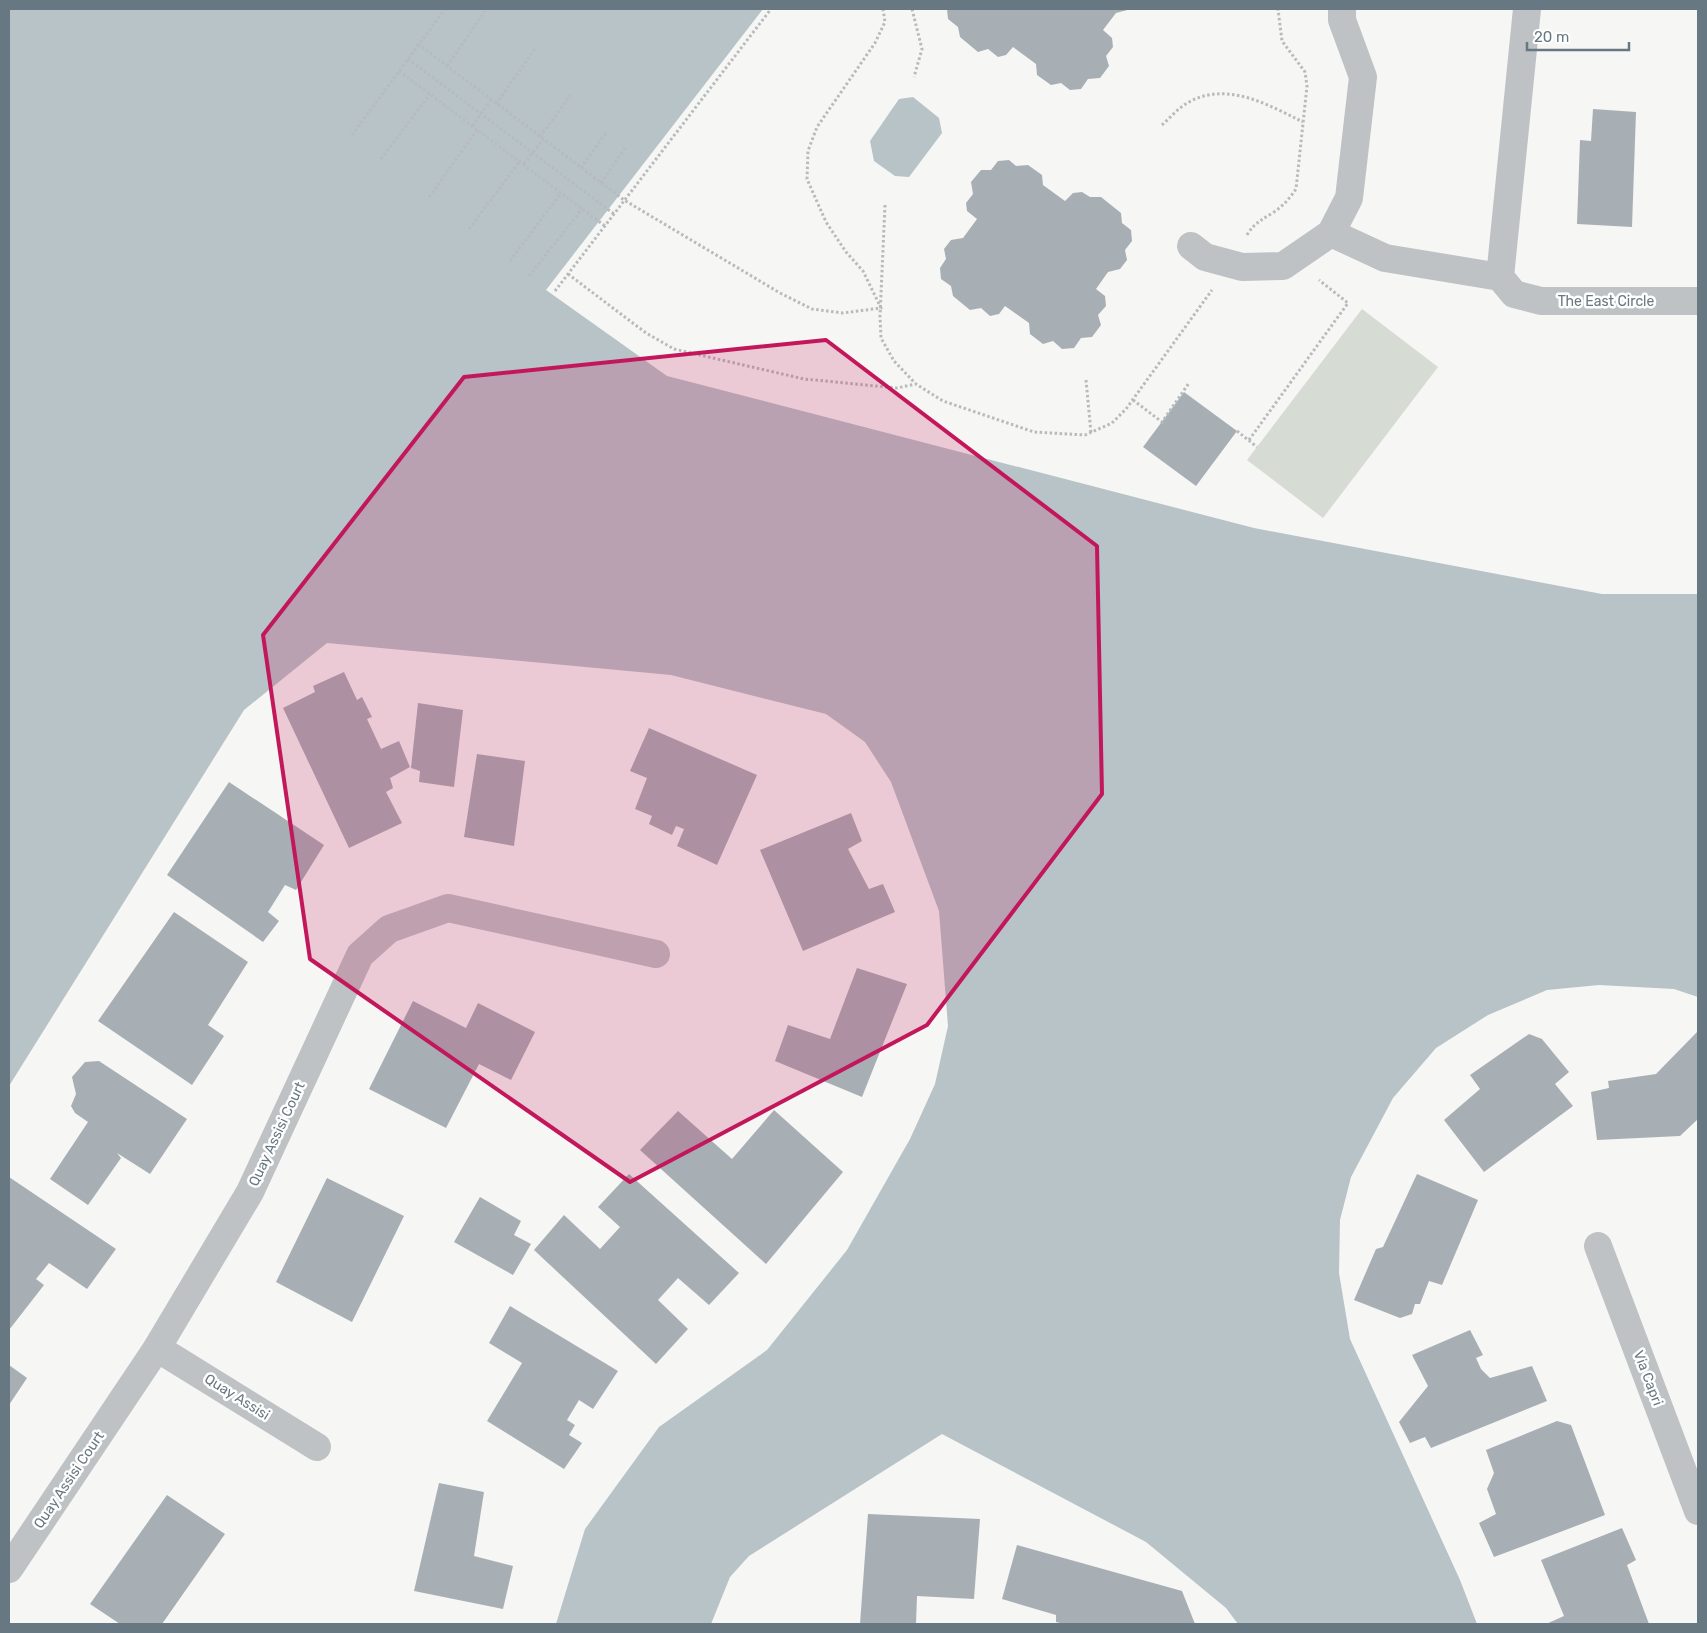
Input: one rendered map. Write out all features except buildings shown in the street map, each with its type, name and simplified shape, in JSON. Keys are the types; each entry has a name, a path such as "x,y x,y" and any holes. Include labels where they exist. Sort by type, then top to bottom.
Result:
{"street":[{"path":"1191,246 1205,257 1242,267 1283,266 1331,233 1349,198 1362,77 1342,20 1342,9"},
{"path":"1507,286 1527,9"},
{"name":"The East Circle","path":"1331,233 1385,258 1507,286 1541,301 1698,301"},
{"name":"Quay Assisi Court","path":"9,1569 157,1348 250,1192 360,954 388,929 448,908 656,954"},
{"name":"Via Capri","path":"1598,1246 1698,1511"},
{"name":"Quay Assisi","path":"157,1348 317,1447"}],"path":[{"path":"352,135 445,9"},
{"path":"555,291 771,9"},
{"path":"881,308 863,271 846,252 826,222 807,179 808,151 817,127 875,43 885,22 883,9"},
{"path":"912,9 922,49 914,77"},
{"path":"1244,240 1257,221 1275,211 1288,200 1296,189 1307,86 1305,72 1282,41 1278,9"},
{"path":"447,66 485,11"},
{"path":"418,44 624,200 780,294 812,309 843,312 881,308"},
{"path":"496,104 534,50"},
{"path":"408,59 614,214"},
{"path":"399,71 605,226"},
{"path":"524,164 572,93"},
{"path":"381,159 430,94"},
{"path":"1162,125 1188,102 1209,94 1238,95 1267,104 1303,122"},
{"path":"472,126 491,100"},
{"path":"429,197 477,130"},
{"path":"581,168 607,131"},
{"path":"602,183 625,148"},
{"path":"469,229 520,161"},
{"path":"510,261 561,193"},
{"path":"885,205 881,338 894,361 916,384 944,401 1034,432 1085,435 1112,423 1133,400 1209,298 1216,285"},
{"path":"529,276 582,209"},
{"path":"568,274 646,333 674,349 804,379 897,388 916,384"},
{"path":"1249,440 1348,303 1313,276"},
{"path":"1086,380 1091,433"},
{"path":"1133,400 1162,422 1189,383"},
{"path":"1237,431 1258,447"}],"highlighted area":[{"path":"826,340 1097,546 1102,794 927,1025 630,1182 310,959 263,635 464,377"}],"shaded area":[{"path":"9,9 763,9 546,290 667,376 1254,528 1602,594 1698,594 1698,997 1674,989 1599,985 1547,990 1488,1015 1436,1048 1393,1098 1351,1177 1340,1220 1339,1273 1350,1339 1460,1580 1477,1624 1238,1624 1226,1608 1146,1542 942,1434 749,1556 730,1577 711,1624 556,1624 585,1529 659,1427 767,1350 847,1250 910,1139 935,1084 948,1026 939,911 891,782 865,742 826,714 671,675 327,643 244,710 9,1086"},
{"path":"913,97 939,118 942,133 909,177 895,176 874,161 870,141 899,99"},
{"path":"1362,309 1438,367 1323,518 1247,460"}]}
